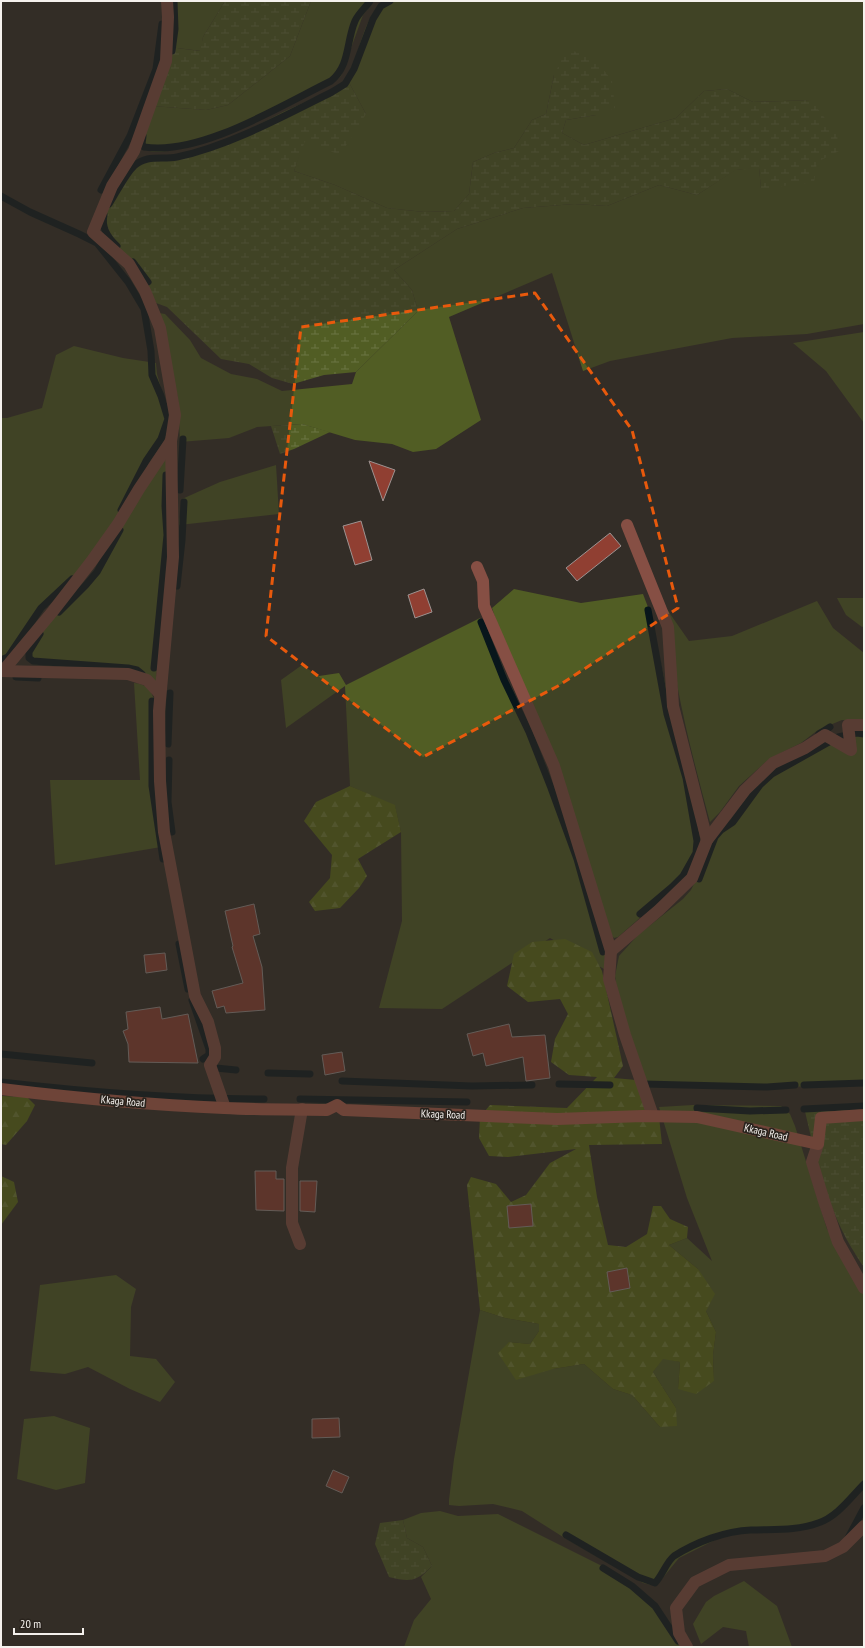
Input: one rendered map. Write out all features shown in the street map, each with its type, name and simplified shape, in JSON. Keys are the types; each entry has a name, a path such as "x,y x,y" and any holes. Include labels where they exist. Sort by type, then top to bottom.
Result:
{"street":[{"path":"167,1 168,17 166,61 134,151 112,186 92,232 129,264 145,291 160,328 175,415 171,441 173,557 159,711 160,781 164,832 195,996 208,1022 215,1048 215,1056 210,1065 225,1108"},
{"path":"2,671 53,612 91,562 118,524 171,441"},
{"path":"627,524 668,627 673,706 707,840"},
{"path":"477,567 483,581 484,606 554,766 611,951 609,979 625,1035 653,1116"},
{"path":"2,671 128,674 147,680 160,694"},
{"path":"611,951 692,878 707,840 744,790 773,763 805,748 825,735 851,750 848,725 864,724"},
{"name":"Kkaga Road","path":"1,1089 46,1095 160,1105 225,1108 327,1110 338,1105 344,1110 550,1118 653,1116 697,1117 818,1144"},
{"path":"300,1244 292,1223 292,1168 302,1110"},
{"path":"864,1116 821,1118 818,1144 812,1162 838,1242 864,1288"},
{"path":"687,1647 679,1633 676,1608 695,1582 729,1565 825,1556 843,1547 864,1526"}],"highlighted area":[{"path":"535,293 632,430 678,608 558,686 423,757 266,636 301,327"}],"green space":[{"path":"172,1 225,1 203,37 201,51 169,47"},
{"path":"225,1 311,1 290,56 228,105 206,110 152,106 169,47 200,51 203,37"},
{"path":"311,1 374,1 363,15 341,76 334,82 236,129 205,141 177,149 155,152 140,147 152,106 206,110 228,105 290,56"},
{"path":"386,1 864,1 864,324 807,334 732,338 610,361 583,371 552,273 449,317 481,420 436,449 413,452 392,444 355,440 302,424 257,427 229,438 180,442 178,398 159,313 165,314 190,340 201,358 231,374 257,379 282,391 352,384 356,372 418,311 412,290 394,270 457,229 523,208 574,204 607,206 659,185 697,195 735,170 759,167 761,188 811,100 753,102 727,89 704,91 676,118 584,145 562,133 566,120 596,115 554,75 546,114 532,120 514,148 494,153 473,162 469,194 454,211 424,212 387,208 335,185 294,171 304,140 366,114 346,77 372,15 378,7"},
{"path":"567,49 595,58 612,81 615,108 596,115 566,120 562,133 584,145 676,118 704,91 727,89 753,102 811,100 837,134 839,151 817,162 814,182 761,189 759,168 736,170 697,195 659,185 607,206 574,204 523,208 457,229 394,270 412,290 418,311 356,372 324,375 293,384 272,378 249,364 221,359 167,307 156,303 148,285 137,268 109,239 101,225 117,186 142,158 175,157 237,136 283,112 341,86 346,77 366,114 340,155 305,141 294,171 335,185 387,208 424,212 454,211 469,194 473,162 494,153 514,148 532,120 546,114 554,75"},
{"path":"864,332 864,423 826,371 793,343"},
{"path":"74,346 123,358 156,363 157,374 171,422 167,434 146,466 116,521 66,588 43,610 25,638 8,660 1,663 1,418 7,418 42,408 56,355"},
{"path":"302,424 330,432 280,454 271,426"},
{"path":"167,451 169,504 156,682 93,669 33,664 27,660 26,653 34,638 92,574"},
{"path":"276,465 279,514 179,525 182,499 220,482"},
{"path":"514,589 581,603 643,594 651,615 673,722 698,821 700,844 688,876 618,937 614,938 612,936 503,642 492,608"},
{"path":"837,598 864,598 864,626 862,627 846,615"},
{"path":"817,601 833,628 864,653 864,721 842,720 818,730 801,743 769,759 739,786 720,812 710,822 696,769 678,689 666,608 689,641 732,636"},
{"path":"480,618 544,765 577,858 606,957 604,969 550,938 442,1009 379,1008 402,921 401,832 395,806 350,786 345,686 286,728 281,680 302,665 319,676 339,673 346,685"},
{"path":"134,683 148,688 155,702 156,781 161,847 55,865 50,780 140,780"},
{"path":"864,731 864,1085 742,1088 642,1087 619,1003 615,976 619,956 638,935 683,899 691,890 705,861 712,840 726,823 734,817 761,782 771,773 833,737"},
{"path":"350,786 395,805 401,832 358,859 367,876 359,888 340,908 315,911 309,902 330,878 332,855 304,821 316,802"},
{"path":"565,939 592,952 602,971 623,1066 614,1078 636,1080 659,1117 662,1144 589,1145 597,1197 608,1245 626,1247 647,1234 653,1206 661,1206 670,1219 688,1227 687,1238 669,1245 698,1269 715,1294 706,1311 716,1332 713,1355 714,1381 696,1394 678,1389 680,1362 663,1359 653,1372 676,1408 677,1426 660,1427 632,1395 613,1389 584,1364 553,1369 516,1380 498,1353 509,1342 530,1344 539,1331 539,1324 505,1318 480,1310 467,1185 471,1177 496,1184 511,1202 526,1195 550,1163 576,1149 508,1157 489,1156 479,1138 480,1117 490,1105 567,1108 597,1077 569,1075 551,1062 555,1039 568,1014 560,999 528,1002 507,986 514,954 532,942"},
{"path":"1,1096 27,1097 35,1105 27,1121 6,1145 1,1144"},
{"path":"864,1104 864,1267 842,1231 828,1196 817,1161 804,1107"},
{"path":"693,1105 781,1106 790,1114 827,1229 864,1282 864,1487 834,1517 818,1526 799,1530 737,1534 721,1537 679,1558 657,1585 651,1585 643,1583 563,1537 522,1511 493,1504 459,1506 449,1505 449,1500 454,1459 480,1310 505,1318 539,1324 539,1331 530,1344 509,1342 553,1369 584,1364 613,1389 632,1395 660,1427 676,1408 653,1372 663,1358 680,1362 678,1389 714,1381 713,1355 716,1332 706,1311 698,1269 669,1245 687,1238 712,1261 687,1198 659,1107"},
{"path":"1,1176 14,1182 18,1202 1,1225"},
{"path":"116,1275 136,1289 131,1307 130,1356 156,1359 175,1382 160,1402 130,1389 88,1367 65,1374 30,1371 40,1285"},
{"path":"54,1416 90,1428 85,1483 56,1490 17,1479 24,1419"},
{"path":"440,1511 458,1516 498,1514 633,1583 655,1602 686,1647 404,1647 414,1620 431,1599 421,1577 432,1566 423,1547 407,1538 403,1520 421,1513"},
{"path":"403,1520 407,1538 423,1547 432,1566 417,1578 408,1580 389,1577 375,1544 380,1523"},
{"path":"744,1581 777,1606 792,1647 749,1647 746,1631 723,1627 701,1644 693,1624 706,1602 714,1596"}],"building":[{"path":"369,461 395,470 383,501"},
{"path":"361,521 372,560 355,565 343,526"},
{"path":"610,533 621,546 577,581 566,568"},
{"path":"424,589 432,612 415,618 408,595"},
{"path":"254,904 260,934 253,936 262,967 265,1010 226,1013 224,1006 217,1008 212,991 243,983 232,947 225,911"},
{"path":"165,953 167,970 146,973 144,955"},
{"path":"160,1007 162,1019 188,1014 198,1063 129,1062 128,1044 123,1031 128,1029 126,1012"},
{"path":"509,1024 512,1037 545,1035 550,1078 526,1081 523,1057 486,1066 483,1053 473,1056 467,1034"},
{"path":"342,1052 345,1071 325,1075 322,1055"},
{"path":"255,1171 276,1171 276,1179 284,1179 284,1211 256,1210"},
{"path":"300,1181 317,1181 315,1212 300,1211"},
{"path":"531,1204 533,1226 509,1228 507,1206"},
{"path":"627,1268 630,1288 610,1292 607,1272"},
{"path":"339,1418 340,1437 312,1438 312,1419"},
{"path":"333,1470 349,1477 342,1493 326,1486"}],"waterway":[{"path":"172,51 175,29 174,1"},
{"path":"143,136 142,144 144,147 166,148 190,144 214,137 239,127 331,81 342,68 345,61 355,21 370,1"},
{"path":"109,204 128,174 139,162 155,158 177,157 216,146 276,120 345,84 354,69 373,19 381,6 390,1"},
{"path":"101,190 130,136 156,69 162,24"},
{"path":"1,196 30,212 97,243 128,282 144,309 151,351 152,375 161,396 168,419 161,439 146,461 121,510"},
{"path":"104,215 104,228 111,240 117,246"},
{"path":"133,262 148,282"},
{"path":"180,490 183,439"},
{"path":"154,668 167,535 165,506 166,475"},
{"path":"177,586 184,502"},
{"path":"59,612 97,572 120,530"},
{"path":"1,660 8,657 41,608 72,579"},
{"path":"640,914 683,876 696,853 697,841 686,778 667,714 648,610"},
{"path":"481,622 504,680 529,732 551,788 577,859 603,952"},
{"path":"40,634 29,652 29,658 33,661 128,668 137,670 142,674"},
{"path":"16,677 38,678"},
{"path":"168,744 170,693"},
{"path":"152,701 152,786 163,859"},
{"path":"819,734 830,727"},
{"path":"699,879 715,837 721,830 733,822 760,785 772,774 838,737 857,733 864,734"},
{"path":"169,760 168,802 172,832"},
{"path":"179,944 188,989"},
{"path":"192,1000 209,1049 209,1055 203,1059"},
{"path":"1,1054 92,1063"},
{"path":"216,1068 236,1070"},
{"path":"268,1073 310,1074"},
{"path":"342,1081 472,1086 532,1085"},
{"path":"1,1082 132,1094 198,1098 264,1099"},
{"path":"804,1085 864,1083"},
{"path":"559,1084 610,1085"},
{"path":"644,1084 767,1087 795,1085"},
{"path":"300,1099 467,1102"},
{"path":"804,1109 864,1106"},
{"path":"697,1108 750,1111 786,1110"},
{"path":"566,1535 638,1577 655,1583 671,1558 692,1546 711,1538 741,1531 810,1526 831,1516 864,1484"},
{"path":"848,1538 864,1508"},
{"path":"603,1568 632,1586 655,1606 678,1641"}]}
